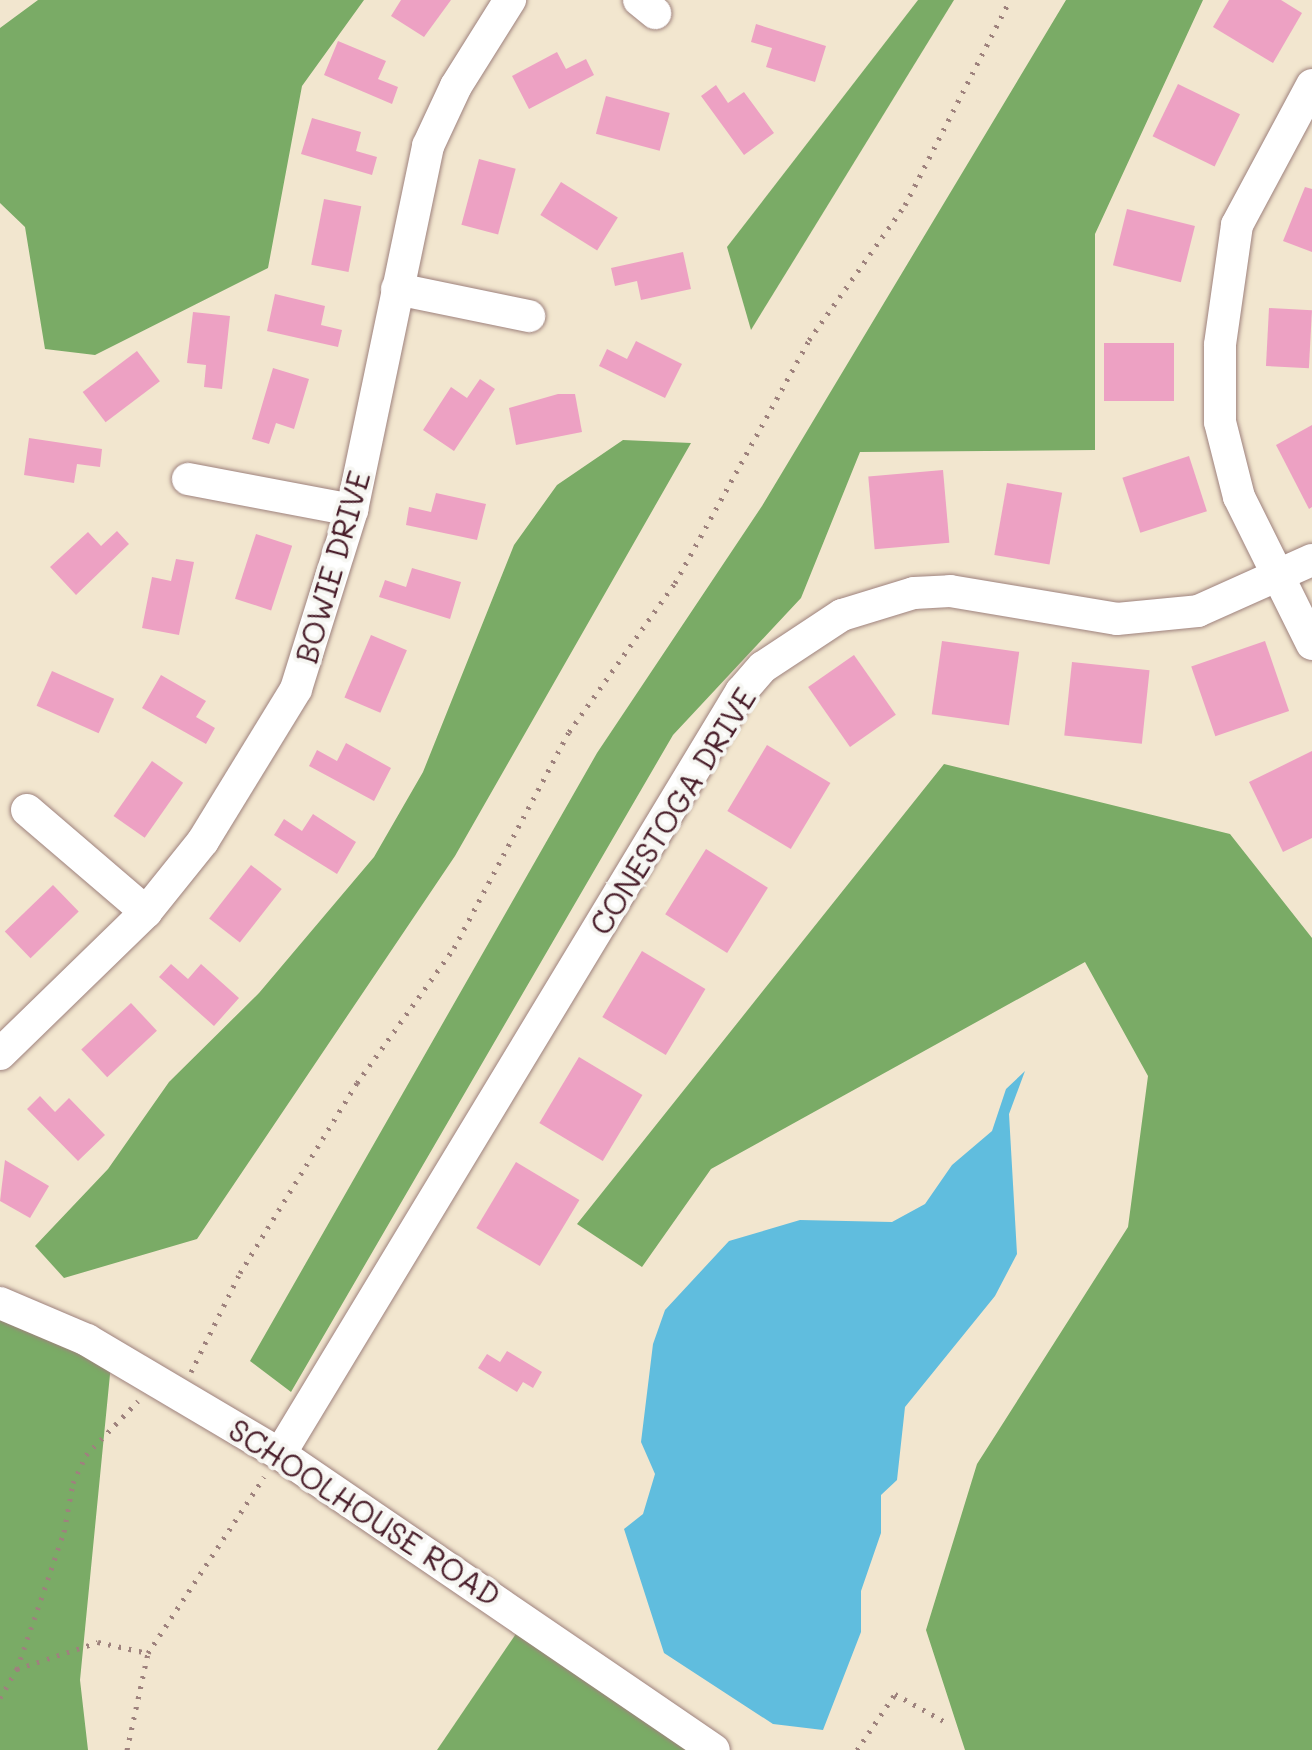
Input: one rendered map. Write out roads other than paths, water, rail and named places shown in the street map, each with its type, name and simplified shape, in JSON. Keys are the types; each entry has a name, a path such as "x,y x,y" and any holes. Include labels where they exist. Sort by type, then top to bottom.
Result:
{"street":[{"name":"BOWIE DRIVE","path":"0,1054 146,912 202,841 296,690 352,510 428,146 456,86 510,0"},
{"path":"1312,86 1237,225 1220,345 1220,422 1239,497 1312,644"},
{"path":"397,290 529,316"},
{"path":"188,478 352,510"},
{"name":"CONESTOGA DRIVE","path":"280,1454 741,692 764,667 830,621 914,593 950,591 1117,618 1198,611 1312,560"},
{"path":"27,810 146,912"},
{"name":"SCHOOLHOUSE ROAD","path":"0,1303 87,1340 280,1454 714,1750"}],"water":[{"path":"1025,1071 1009,1114 1017,1254 995,1296 905,1407 897,1480 881,1495 881,1533 861,1591 861,1632 823,1730 773,1724 664,1653 624,1529 643,1514 655,1474 641,1442 653,1344 665,1310 729,1241 800,1220 892,1222 925,1204 952,1165 992,1131 1006,1089"}]}
